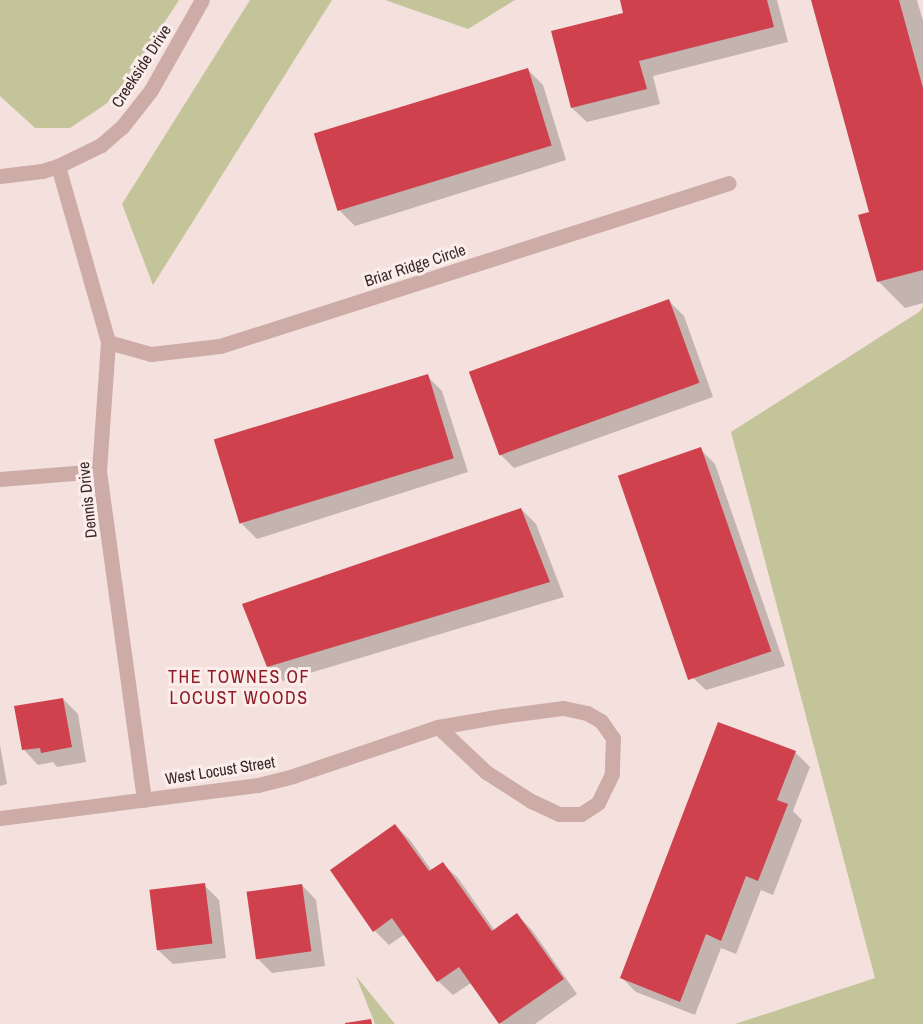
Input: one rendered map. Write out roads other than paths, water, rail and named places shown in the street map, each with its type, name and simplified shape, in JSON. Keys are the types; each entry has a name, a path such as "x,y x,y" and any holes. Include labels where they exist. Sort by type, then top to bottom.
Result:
{"street":[{"name":"Creekside Drive","path":"0,176 42,171 58,166 101,145 122,127 151,90 202,0"},
{"name":"Dennis Drive","path":"58,166 108,342 99,471 144,800"},
{"name":"Briar Ridge Circle","path":"108,342 152,354 220,346 729,183"},
{"path":"0,479 99,471"},
{"name":"West Locust Street","path":"0,818 258,785 293,777 438,728 563,708 587,713 601,721 613,738 612,774 598,803 581,814 559,814 531,801 486,772 438,728"}],"district":[{"name":"THE TOWNES OF LOCUST WOODS","path":"239,688"}]}
